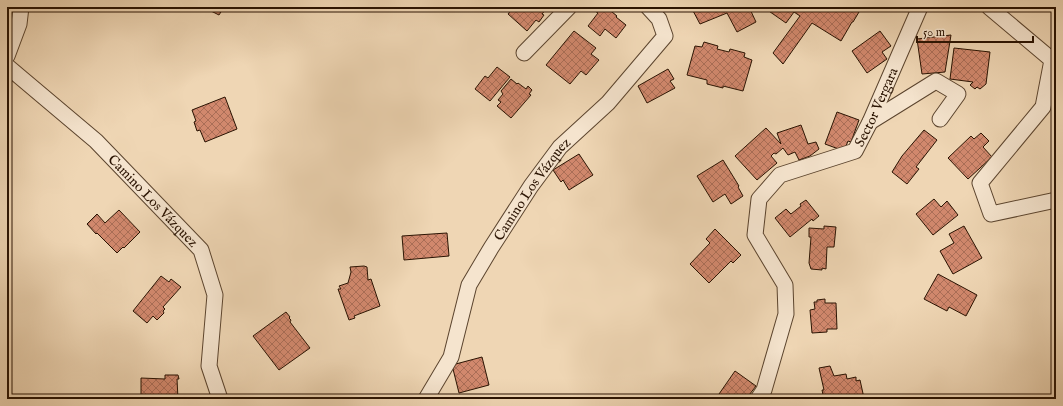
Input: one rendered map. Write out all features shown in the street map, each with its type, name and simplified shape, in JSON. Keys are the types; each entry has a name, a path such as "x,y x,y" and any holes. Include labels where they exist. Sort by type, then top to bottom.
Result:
{"street":[{"path":"7,56 19,24 21,7"},
{"path":"524,53 569,7"},
{"name":"Camino Los Vázquez","path":"426,399 451,357 469,285 531,186 560,147 608,103 665,36 659,19 648,7"},
{"name":"Sector Vergara","path":"758,399 764,390 786,314 785,286 755,235 759,199 780,175 855,151 870,122 920,7"},
{"path":"989,7 1052,60 1043,108 980,183 991,214 1056,200"},
{"name":"Camino Los Vázquez","path":"7,66 96,141 202,250 215,295 209,366 220,399"},
{"path":"870,122 936,81 958,94 940,119"}],"building":[{"path":"203,7 224,7 219,15"},
{"path":"510,7 547,8 542,14 544,15 539,22 536,20 527,31 508,14 512,9"},
{"path":"598,7 606,7 626,25 616,38 605,29 600,36 588,26 598,13 595,11"},
{"path":"691,7 749,7 756,22 737,32 727,13 700,24"},
{"path":"763,7 862,7 841,41 812,23 783,64 773,53 800,16 794,12 786,23"},
{"path":"7,10 10,10 9,33 7,33"},
{"path":"574,31 596,48 591,54 599,60 586,75 581,71 570,84 546,65"},
{"path":"880,31 891,46 882,52 887,59 867,73 852,51"},
{"path":"951,35 945,72 922,74 917,39"},
{"path":"704,42 718,46 717,49 729,52 730,49 745,53 744,57 752,60 743,91 707,84 707,80 687,75 695,46 702,47"},
{"path":"954,48 990,52 986,84 980,89 977,87 975,89 970,85 973,82 950,79"},
{"path":"497,67 510,77 490,101 475,89 485,76 488,78"},
{"path":"668,69 674,79 670,81 675,88 647,103 638,86"},
{"path":"511,79 526,89 528,86 532,90 529,94 531,95 511,118 497,106 501,102 498,100 503,94 501,91"},
{"path":"225,97 237,129 205,142 200,130 197,131 194,122 196,121 192,110"},
{"path":"837,112 859,120 851,142 848,141 844,151 825,144"},
{"path":"801,125 808,144 816,142 819,149 810,156 799,160 795,152 788,155 783,148 771,156 777,163 757,180 735,156 766,128 781,144 777,133"},
{"path":"924,130 937,140 916,167 919,169 907,184 892,172 902,156"},
{"path":"981,133 989,141 983,147 992,157 968,179 948,158 971,136 974,139"},
{"path":"579,154 593,175 569,190 563,180 561,182 553,170"},
{"path":"723,160 739,186 738,187 743,196 731,204 725,194 713,202 697,176"},
{"path":"934,199 941,207 947,201 958,215 933,235 916,214"},
{"path":"806,200 819,216 813,221 812,219 790,237 775,218 786,209 791,214"},
{"path":"119,210 140,232 117,253 87,224 97,214 105,223"},
{"path":"824,226 836,227 834,247 827,247 826,269 811,269 809,263 811,237 809,237 809,228 824,229"},
{"path":"964,226 982,258 953,274 940,251 954,243 949,234"},
{"path":"715,229 741,255 733,263 731,261 709,283 690,264 710,243 706,239"},
{"path":"447,233 449,256 404,260 402,236"},
{"path":"350,267 367,267 368,280 371,279 380,306 354,316 355,318 349,320 338,289 341,289 339,286 348,283 351,272"},
{"path":"938,274 977,295 966,316 949,307 947,311 924,299"},
{"path":"161,276 169,282 171,279 181,287 163,307 165,309 163,311 164,313 157,320 153,316 147,323 133,311"},
{"path":"825,299 825,303 836,303 837,329 827,329 827,332 812,333 810,310 815,309 814,302"},
{"path":"286,312 290,317 290,322 310,348 279,370 253,336"},
{"path":"482,357 489,385 459,393 452,365"},
{"path":"830,366 834,376 846,374 847,379 856,377 856,381 860,380 864,398 852,399 851,397 843,399 824,399 822,390 824,390 819,368"},
{"path":"735,371 756,386 746,399 726,399 719,394"},
{"path":"165,375 178,375 178,399 145,399 141,397 141,378 165,379"}]}
